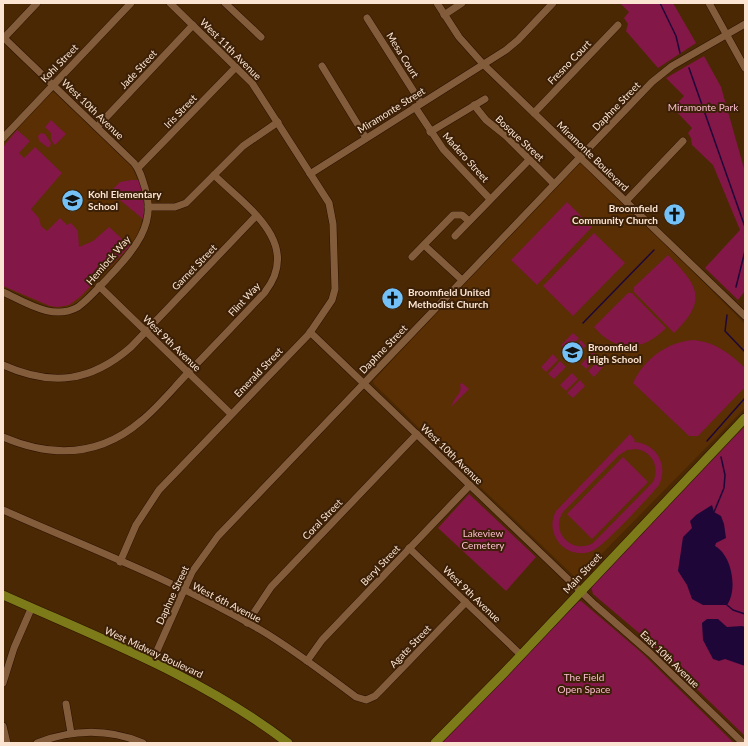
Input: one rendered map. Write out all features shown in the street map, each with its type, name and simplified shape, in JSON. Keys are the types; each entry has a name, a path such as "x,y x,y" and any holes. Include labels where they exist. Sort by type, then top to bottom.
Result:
{"main road":[{"name":"Main Street","path":"434,743 521,655 745,418"},
{"name":"West Midway Boulevard","path":"3,595 195,683 228,702 288,743"}],"street":[{"path":"3,38 37,3"},
{"name":"Kohl Street","path":"3,138 131,3"},
{"name":"West 11th Avenue","path":"170,3 255,87 310,174"},
{"path":"225,3 261,37"},
{"name":"Miramonte Boulevard","path":"437,3 460,37 483,64 745,316"},
{"path":"444,15 462,3"},
{"name":"Miramonte Street","path":"310,174 512,45 553,3"},
{"path":"709,3 745,68"},
{"name":"Mesa Court","path":"367,18 418,105"},
{"name":"Daphne Street","path":"152,662 184,591 202,556 218,536 660,75 682,60 745,24"},
{"name":"Fresno Court","path":"534,113 618,25"},
{"name":"Jade Street","path":"97,127 193,26"},
{"name":"West 10th Avenue","path":"3,38 138,168 147,192 148,207"},
{"path":"322,66 366,138"},
{"name":"Iris Street","path":"138,168 236,67"},
{"path":"430,132 485,99"},
{"name":"Madero Street","path":"418,105 430,132 443,149 490,199"},
{"name":"Bosque Street","path":"474,105 486,120 506,136 554,184"},
{"path":"148,207 175,207 182,205 191,199 243,146 278,122"},
{"path":"626,201 683,141"},
{"path":"455,236 529,160"},
{"name":"Emerald Street","path":"120,562 136,525 159,490 310,332 332,300 335,289 332,213 329,203 310,174"},
{"name":"Flint Way","path":"3,437 20,444 51,452 85,450 107,443 134,428 143,420 265,292 273,280 277,266 276,246 269,230 214,175"},
{"name":"Hemlock Way","path":"3,292 47,311 63,313 78,307 138,244 146,224 148,207"},
{"path":"412,257 453,214 462,215 469,221"},
{"name":"Garnet Street","path":"3,365 37,377 54,379 80,376 100,369 114,361 146,331 256,216"},
{"path":"424,245 462,280"},
{"name":"West 9th Avenue","path":"99,286 232,414"},
{"name":"West 10th Avenue","path":"310,332 580,591"},
{"name":"Coral Street","path":"247,623 260,601 274,583 417,434"},
{"name":"Beryl Street","path":"307,661 322,640 470,485"},
{"name":"West 6th Avenue","path":"3,510 184,591 247,623 307,661 356,697 366,700"},
{"name":"West 9th Avenue","path":"410,548 521,655"},
{"name":"East 10th Avenue","path":"580,591 650,653 743,743"},
{"name":"Agate Street","path":"366,700 375,696 382,690 466,602"},
{"path":"3,683 5,671 32,608"},
{"path":"66,704 71,733"},
{"path":"3,726 7,743"},
{"path":"37,743 71,733 95,732 115,734 138,742"}],"shaded area":[{"name":"Kohl Elementary School","path":"54,92 131,165 142,189 144,212 139,232 130,248 79,301 69,307 57,309 3,287 3,144 50,93"},
{"name":"Broomfield High School","path":"580,157 745,324 745,408 577,579 454,462 374,384 373,381"},
{"path":"712,505 714,512 721,516 726,538 716,543 715,546 726,557 732,573 732,591 727,605 703,605 692,599 687,585 678,571 683,537 692,528 690,521 696,515"},
{"path":"707,619 718,619 727,627 745,627 745,666 725,659 719,661 713,659 703,640 702,623"}],"green space":[{"path":"620,3 673,3 696,43 658,68 626,31 628,24 624,18 629,12"},
{"name":"Miramonte Park","path":"704,56 721,87 745,172 745,291 738,300 705,268 740,230 713,165 692,145 691,138 688,133 692,128 673,108 684,96 666,78"},
{"path":"51,120 66,134 55,145 51,140 51,133 45,127"},
{"path":"17,130 30,141 19,153 24,158 35,147 62,173 31,209 39,218 41,226 47,231 60,218 67,225 71,223 78,231 79,247 93,241 109,227 130,246 80,297 69,305 58,307 50,306 3,286 3,147"},
{"path":"41,133 45,134 51,143 50,147 47,147 39,141 38,136"},
{"path":"139,180 141,185 144,204 143,219 110,192 120,182"},
{"path":"567,202 592,227 537,285 511,260"},
{"path":"594,233 625,263 573,316 543,286"},
{"path":"668,255 686,275 695,292 695,301 692,311 674,333 634,292 634,287"},
{"path":"628,293 632,293 666,328 648,342 629,346 611,342 594,327"},
{"path":"573,333 579,338 567,351 561,345"},
{"path":"581,340 586,346 574,358 568,353"},
{"path":"693,340 708,343 721,349 745,368 745,387 698,436 689,436 633,383 643,366 657,353 674,344"},
{"path":"593,352 598,357 586,369 581,364"},
{"path":"553,354 558,360 546,372 541,367"},
{"path":"600,359 606,364 594,377 588,371"},
{"path":"560,361 566,367 554,379 548,374"},
{"path":"572,373 578,379 566,391 560,385"},
{"path":"580,380 585,386 573,398 567,393"},
{"path":"462,383 469,389 452,406 459,393 461,387 460,384"},
{"path":"745,426 745,736 639,633 593,594 591,587"},
{"path":"630,434 635,440 634,442 649,446 658,456 662,470 662,477 659,485 617,530 594,550 578,553 564,548 560,544 555,537 553,529 554,514","holes":["627,450 642,450 650,456 655,465 656,471 653,482 593,543 585,546 578,546 565,540 559,527 563,512 619,455"]},
{"path":"623,457 648,482 592,539 567,514"},
{"name":"Lakeview Cemetery","path":"469,494 536,557 506,591 438,528"},
{"name":"The Field Open Space","path":"581,601 642,653 734,743 442,743 578,602"}],"waterway":[{"path":"660,3 676,36 680,53"},
{"path":"689,68 745,227"},
{"path":"583,323 654,250"},
{"path":"736,287 745,251"},
{"path":"727,315 725,331 745,352"},
{"path":"707,441 745,398"},
{"path":"714,512 724,488 725,475 721,457"},
{"path":"727,605 733,610 745,614"}],"place":[{"name":"Kohl Elementary School","path":"73,200"},
{"name":"Broomfield Community Church","path":"674,214"},
{"name":"Broomfield United Methodist Church","path":"393,298"},
{"name":"Broomfield High School","path":"572,353"}]}
